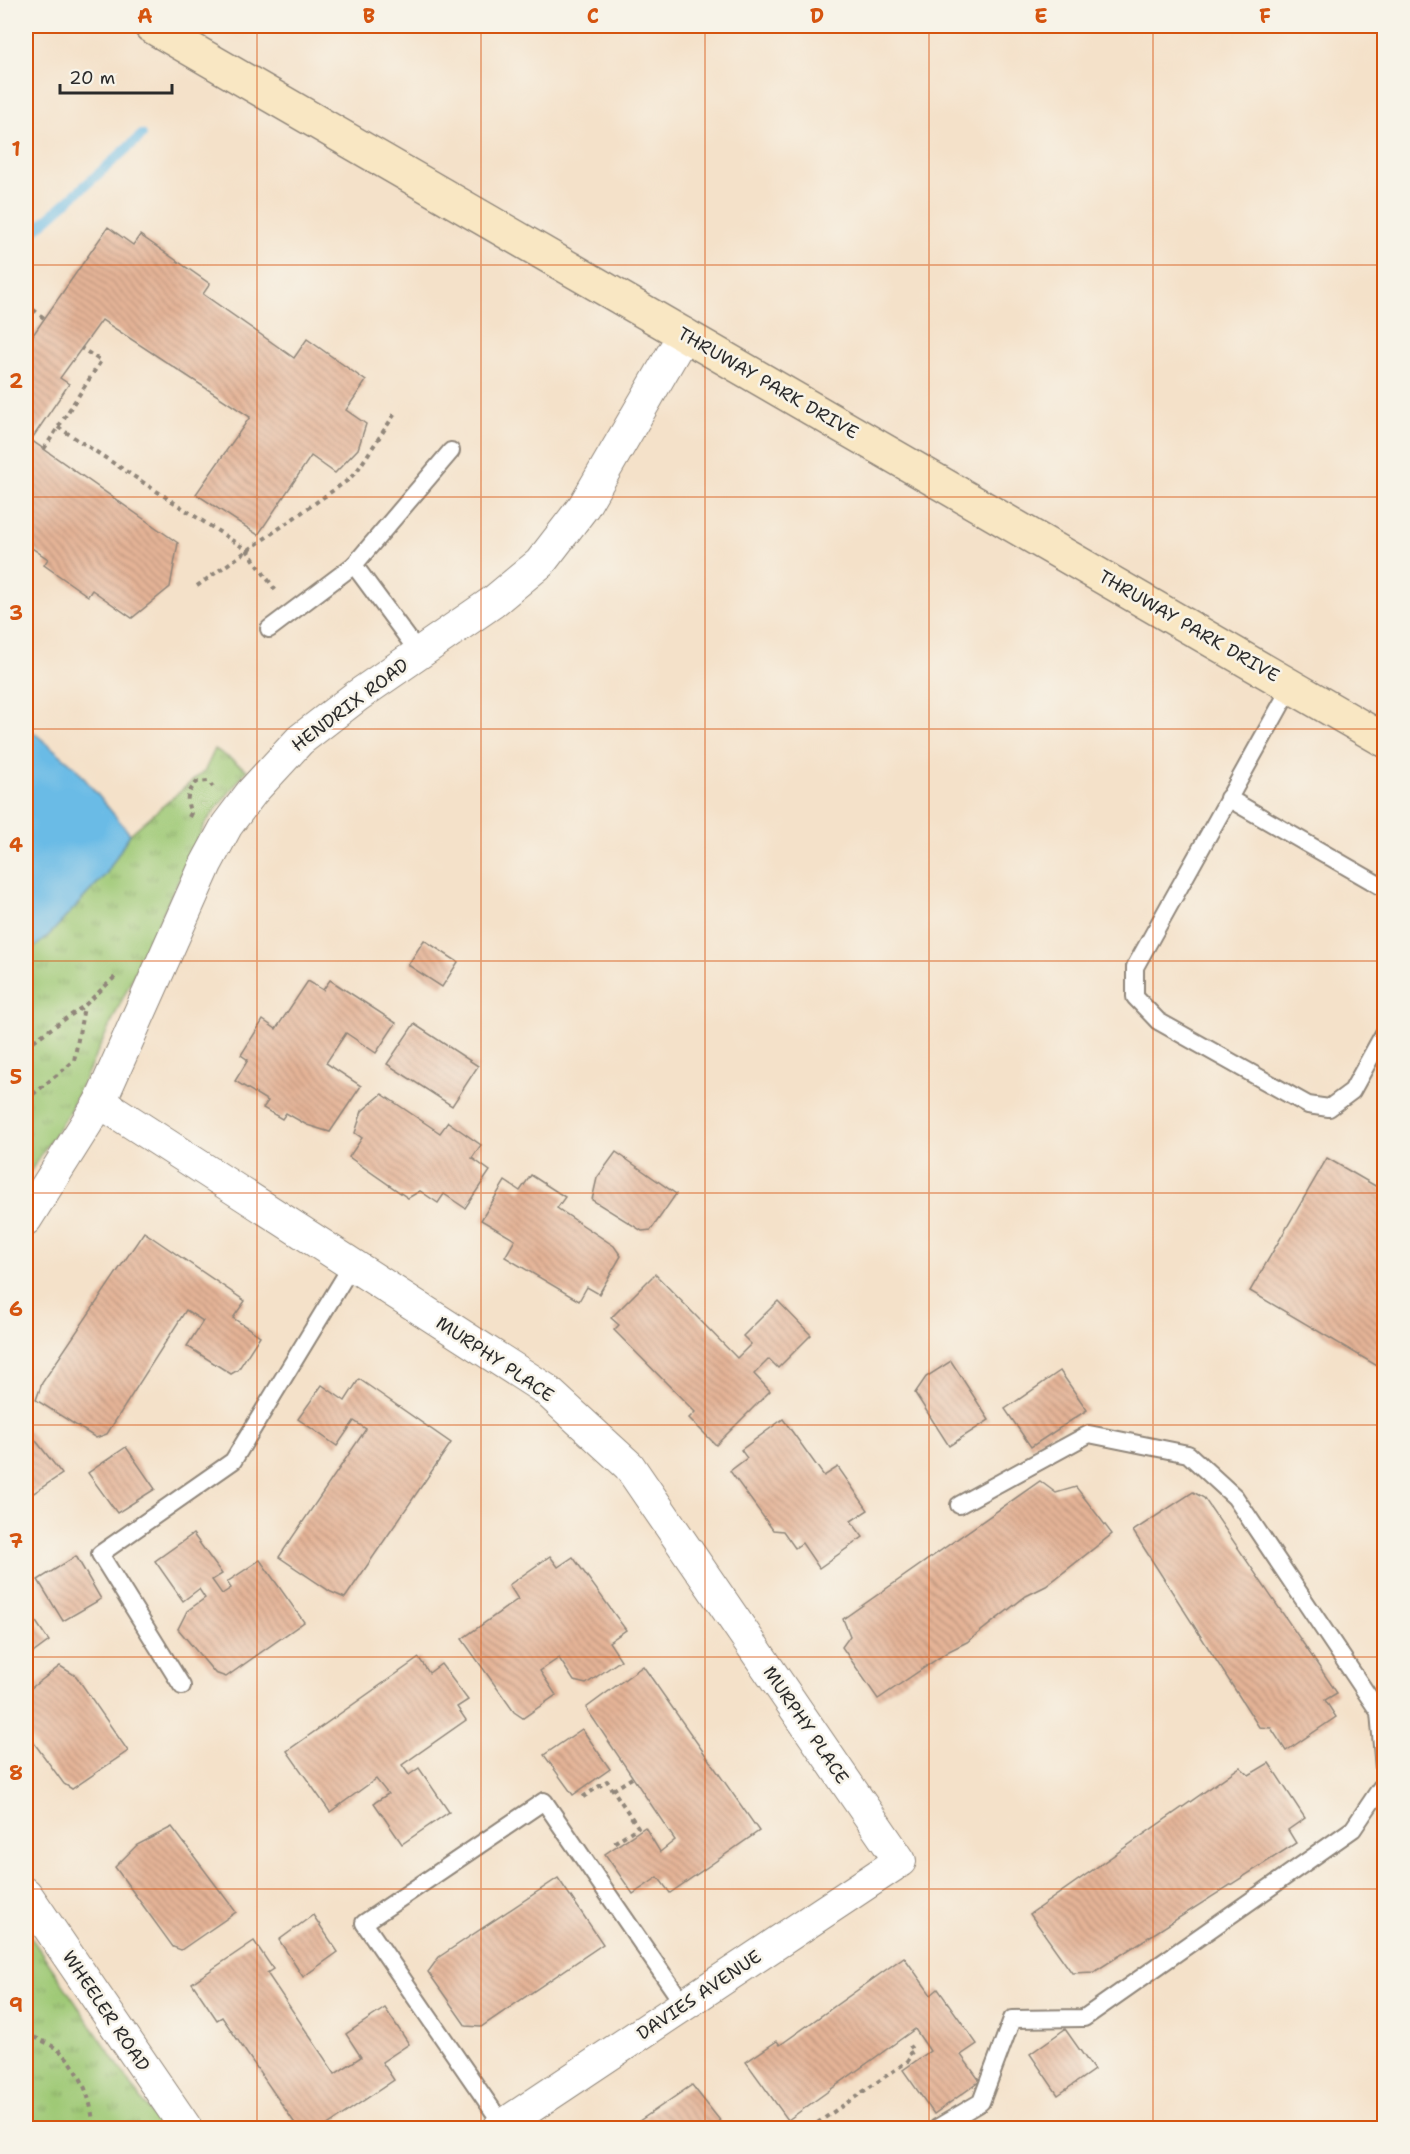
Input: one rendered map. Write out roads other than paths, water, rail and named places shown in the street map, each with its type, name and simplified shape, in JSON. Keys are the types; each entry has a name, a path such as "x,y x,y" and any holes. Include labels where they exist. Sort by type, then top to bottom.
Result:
{"main road":[{"name":"THRUWAY PARK DRIVE","path":"151,26 1384,740"}],"street":[{"name":"HENDRIX ROAD","path":"26,1219 100,1102 206,864 227,825 252,792 300,740 357,696 493,602 540,563 584,506 684,334"},
{"name":"MURPHY PLACE","path":"100,1102 545,1389 629,1466 900,1861"},
{"name":"DAVIES AVENUE","path":"502,2128 900,1861"},
{"name":"WHEELER ROAD","path":"26,1893 186,2128"}],"lane":[{"path":"269,629 354,565 451,451"},
{"path":"354,565 419,653"},
{"path":"1292,685 1135,967 1135,997 1158,1021 1308,1105 1329,1108 1352,1091 1384,1033"},
{"path":"1228,798 1384,888"},
{"path":"182,1686 100,1554 233,1461 352,1265"},
{"path":"959,1504 1089,1434 1188,1454 1235,1497 1379,1712 1384,1769"},
{"path":"937,2128 981,2102 1012,2019 1084,2018 1353,1829 1384,1783"},
{"path":"502,2128 364,1923 544,1801 684,2005"}],"water":[{"path":"26,726 75,767 130,834 106,874 51,933 26,955"}],"waterway":[{"path":"26,238 142,135"}]}
